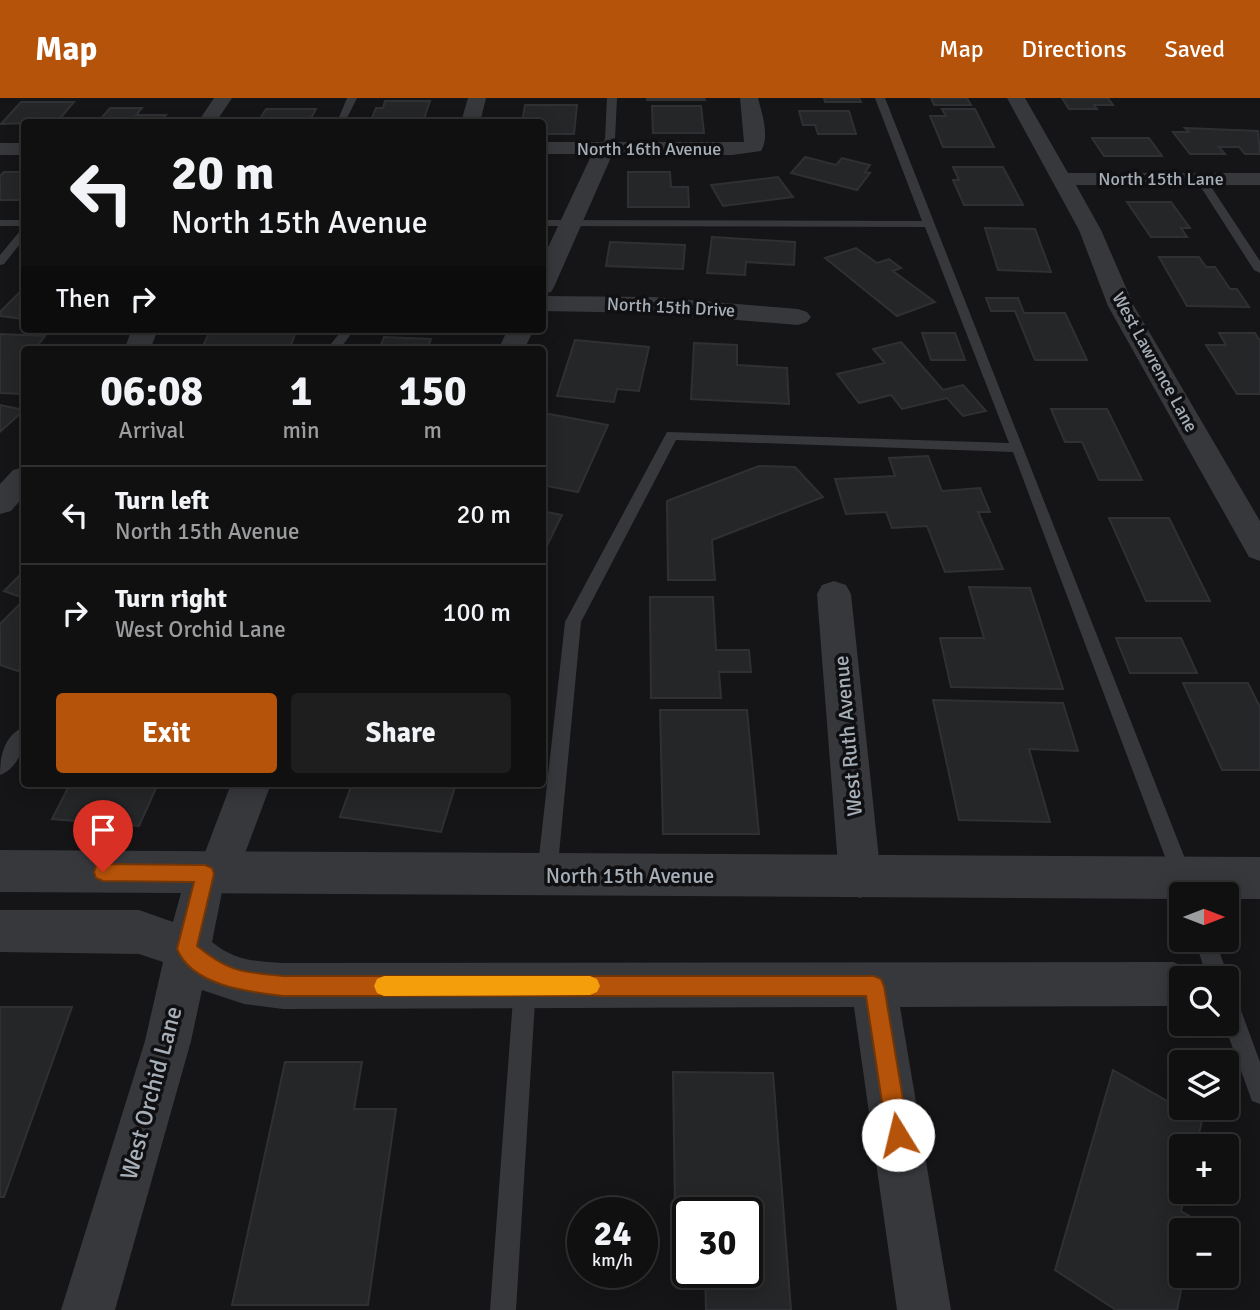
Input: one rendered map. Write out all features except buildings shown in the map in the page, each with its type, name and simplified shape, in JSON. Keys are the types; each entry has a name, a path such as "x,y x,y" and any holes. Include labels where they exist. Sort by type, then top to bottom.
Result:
{"street":[{"path":"210,119 223,98"},
{"path":"472,119 477,98"},
{"name":"North 16th Avenue","path":"546,148 754,147 755,131 749,98"},
{"name":"West Lawrence Lane","path":"1016,98 1090,230 1121,306 1260,550"},
{"path":"546,279 605,148"},
{"path":"0,149 21,149"},
{"name":"North 15th Lane","path":"1063,179 1260,178"},
{"name":"North 15th Drive","path":"546,303 654,305 798,317"},
{"path":"0,503 21,480"},
{"name":"West Ruth Avenue","path":"834,594 841,641 860,878"},
{"name":"West Orchid Lane","path":"88,1310 168,1041 187,949 211,874 250,787"},
{"name":"North 15th Avenue","path":"0,871 860,878 1169,886"},
{"name":"North 15th Avenue","path":"1223,882 1260,878"},
{"path":"0,931 139,932 187,949 214,972 244,982 283,986 1169,984"},
{"path":"874,986 925,1310"}],"lane":[{"path":"342,119 352,98"},
{"path":"605,148 610,139 612,98"},
{"path":"880,98 1184,882"},
{"path":"1200,178 1260,270"},
{"path":"0,223 21,223"},
{"path":"546,223 929,224"},
{"path":"0,262 21,237"},
{"path":"547,875 573,622 672,435 1018,449"},
{"path":"0,766 21,739"},
{"path":"503,1310 525,985"},
{"path":"1239,1035 1260,1093"}],"slow traffic":[{"path":"384,986 590,986"}],"route":[{"path":"103,872 205,874 187,949 214,972 244,982 283,986 874,986 898,1135"}]}
